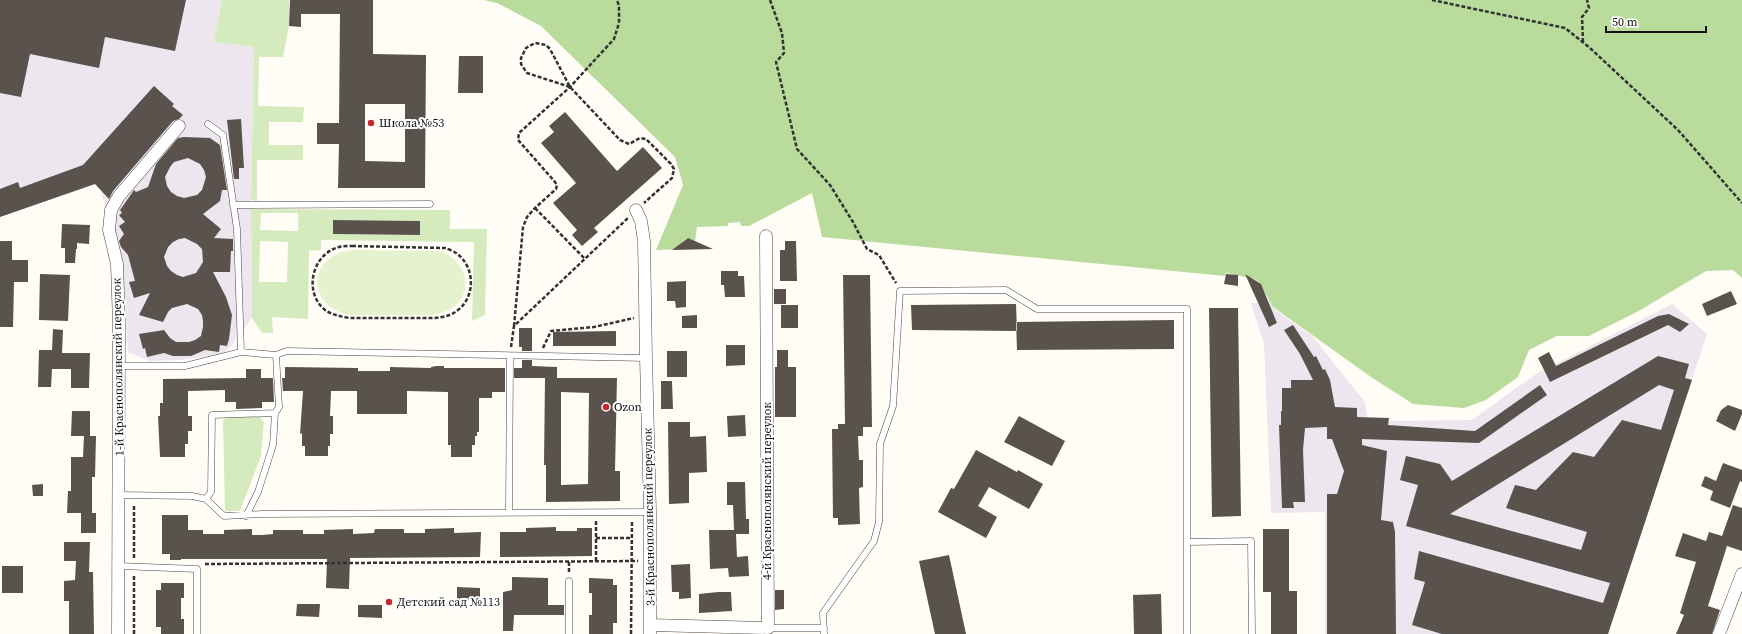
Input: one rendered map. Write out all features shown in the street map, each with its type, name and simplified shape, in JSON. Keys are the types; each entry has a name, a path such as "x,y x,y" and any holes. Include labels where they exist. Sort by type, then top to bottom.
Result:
{"street":[{"name":"1-й Краснополянский переулок","path":"118,634 119,324 117,264 109,230 111,210 119,196 179,126"},
{"name":"3-й Краснополянский переулок","path":"636,210 641,221 644,234 650,512 650,630"},
{"name":"4-й Краснополянский переулок","path":"766,236 768,628"},
{"path":"1719,634 1738,599 1742,574"},
{"path":"650,630 736,631 768,628"}],"lane":[{"path":"208,124 223,135 237,229 242,352"},
{"path":"233,205 430,204"},
{"path":"768,628 824,631 824,613 874,541 879,522 880,444 893,406 900,291 1006,290 1037,309 1187,308 1187,634"},
{"path":"118,366 185,366 242,352 276,355 287,351 646,358"},
{"path":"246,516 258,492 273,446 275,413 279,407 276,355"},
{"path":"509,512 510,356"},
{"path":"206,499 211,492 212,415 275,413"},
{"path":"119,495 192,496 206,499 224,516 262,514 650,512"},
{"path":"1187,542 1251,541 1252,634"},
{"path":"119,566 197,569 197,634"},
{"path":"569,580 569,634"}],"path":[{"path":"510,356 523,227 527,217 556,189 557,185 518,140 517,136 570,87 614,39 619,23 619,6 617,0"},
{"path":"770,0 782,33 784,53 776,62 797,149 830,185 853,222 867,249 879,255 900,291"},
{"path":"1432,0 1565,28 1583,42 1678,130 1742,203"},
{"path":"1583,42 1582,17 1589,8 1587,0"},
{"path":"514,326 636,210 672,178 674,173 673,166 646,139 640,138 629,144 623,142 570,87 550,49 546,45 535,43 526,48 522,53 522,64 528,73 570,87"},
{"path":"535,208 585,259"},
{"path":"339,247 445,248 456,253 465,263 470,274 471,287 467,300 459,310 448,316 435,318 349,318 336,316 325,309 317,299 313,287 313,274 318,262 327,253 339,247"},
{"path":"531,356 543,348 551,331 594,327 633,318 645,318"},
{"path":"596,512 596,561"},
{"path":"631,634 632,512"},
{"path":"596,538 632,538"},
{"path":"201,564 650,560"}],"shaded area":[{"path":"0,0 222,0 214,42 254,47 251,209 252,318 233,344 222,355 178,360 150,361 128,352 123,272 100,188 95,184 0,217"},
{"path":"1270,301 1273,308 1313,337 1365,402 1368,421 1472,420 1536,374 1672,304 1707,334 1608,634 1325,634 1325,512 1271,513 1264,344 1251,303"}],"green space":[{"path":"222,0 289,0 289,26 283,57 259,57 258,106 304,107 303,122 269,122 269,145 303,145 303,160 257,160 257,201 251,200 254,47 214,42"},
{"path":"484,0 1742,0 1742,278 1733,270 1706,271 1637,312 1589,336 1557,336 1529,350 1518,377 1486,400 1464,408 1413,404 1371,377 1273,307 1259,282 1254,279 1226,273 1225,276 822,237 812,193 749,226 741,226 740,222 728,223 728,226 697,227 695,241 687,238 682,242 682,249 656,250 683,185 675,157 541,26 497,3"},
{"path":"251,209 450,210 450,229 487,229 485,315 472,321 474,242 321,240 321,250 309,251 308,319 272,317 273,333 262,333 252,318","holes":["261,213 298,213 298,231 260,230","333,220 420,221 420,235 333,234","260,241 288,242 287,282 259,282"]},
{"path":"353,250 442,251 453,259 461,268 465,278 465,288 462,297 456,305 446,311 433,315 350,315 335,310 325,302 319,292 317,281 320,270 327,261 338,254"},
{"path":"226,417 260,417 264,422 261,456 240,511 225,511 223,421"}],"building":[{"path":"0,0 186,0 175,51 105,37 99,68 30,54 21,97 0,93"},
{"path":"290,0 373,0 373,54 426,55 425,188 338,188 339,144 317,144 317,123 339,123 340,14 301,14 301,27 289,26","holes":["365,104 405,104 405,162 365,161"]},
{"path":"459,56 483,56 483,93 458,93"},
{"path":"154,86 174,104 172,106 183,115 179,119 173,121 113,191 109,199 95,184 0,217 0,189 18,182 20,188 83,165"},
{"path":"565,112 617,171 643,147 662,168 594,228 598,232 582,246 572,235 577,230 553,203 576,183 541,143 554,132 549,126"},
{"path":"241,119 244,168 239,168 239,179 234,179 227,120"},
{"path":"178,138 210,138 220,145 227,190 222,190 220,201 203,214 221,229 214,238 233,239 230,272 213,272 226,297 232,315 229,339 227,346 220,345 219,352 205,350 191,356 173,356 164,353 147,357 139,334 164,330 170,338 176,342 189,342 201,336 203,327 202,315 198,309 187,304 172,308 168,312 163,322 139,315 150,293 134,298 129,282 135,281 128,255 121,247 119,241 124,234 119,226 125,222 119,215 122,213 120,210 134,190 136,192 148,187 156,164","holes":["188,158 200,164 206,177 202,190 197,195 184,198 171,192 167,186 165,177 174,162","185,238 197,244 202,249 203,262 196,273 183,277 171,271 167,266 164,257 168,247 173,242"]},
{"path":"333,220 420,221 420,235 333,234"},
{"path":"62,224 90,225 89,244 77,243 75,263 65,263 65,248 61,248"},
{"path":"688,238 713,249 672,250"},
{"path":"0,241 12,241 12,260 28,260 28,282 14,282 13,327 0,327"},
{"path":"785,241 796,241 797,281 780,281 780,250 785,250"},
{"path":"721,271 738,271 738,276 744,276 745,297 725,297 724,285 721,285"},
{"path":"40,274 70,275 68,321 39,320"},
{"path":"1226,274 1238,275 1238,286 1224,284"},
{"path":"1245,274 1261,284 1277,323 1269,327"},
{"path":"843,275 870,275 872,427 863,427 863,436 858,436 859,460 863,460 863,487 859,488 860,524 838,525 838,518 833,518 832,429 838,429 838,424 845,424"},
{"path":"686,281 686,307 676,308 675,301 667,301 667,282"},
{"path":"774,289 786,289 786,304 774,304"},
{"path":"1731,291 1737,304 1707,316 1702,304"},
{"path":"1016,304 1017,331 912,330 911,305"},
{"path":"781,305 798,305 798,328 781,328"},
{"path":"1209,308 1238,308 1241,516 1212,517"},
{"path":"1669,314 1689,324 1680,332 1668,325 1550,382 1538,358 1549,352 1556,366 1658,316"},
{"path":"697,315 697,328 682,328 682,316"},
{"path":"1174,320 1174,349 1017,350 1016,322"},
{"path":"1293,325 1314,357 1316,356 1323,370 1325,369 1330,380 1335,407 1357,408 1357,417 1389,418 1388,425 1475,431 1540,385 1547,395 1479,443 1362,439 1362,445 1387,451 1381,520 1393,522 1395,532 1396,634 1327,634 1327,494 1337,494 1344,471 1332,439 1327,439 1327,427 1305,428 1303,450 1305,502 1293,502 1294,508 1282,508 1279,425 1281,425 1282,388 1291,388 1291,380 1313,380 1300,354 1284,330"},
{"path":"519,328 532,328 532,351 522,351 522,347 519,347"},
{"path":"53,329 63,330 62,353 90,353 89,388 71,388 71,369 52,369 51,387 38,387 39,350 52,350"},
{"path":"616,331 616,346 553,346 553,332"},
{"path":"726,345 745,345 745,365 726,366"},
{"path":"777,350 788,350 788,367 796,367 796,417 775,417 775,367 777,367"},
{"path":"667,351 687,351 687,377 667,377"},
{"path":"1658,356 1689,364 1685,378 1692,380 1608,634 1442,634 1412,625 1425,582 1414,579 1419,551 1603,603 1610,583 1406,526 1418,485 1400,480 1406,456 1440,464 1452,481","holes":["1659,385 1674,390 1661,430 1622,420 1594,457 1573,452 1536,490 1515,485 1506,508 1587,532 1581,550 1450,514"]},
{"path":"522,360 532,360 532,366 557,367 557,378 617,378 615,471 620,471 620,501 546,502 546,465 544,465 545,378 514,378 514,368 522,368","holes":["561,392 589,393 588,484 561,485"]},
{"path":"436,366 444,366 444,368 505,368 505,392 492,392 492,398 479,398 479,432 477,432 477,436 475,436 475,445 472,445 472,457 451,457 451,445 448,445 448,392 407,391 407,414 357,414 357,391 331,391 330,416 333,416 333,434 330,434 328,456 305,456 305,446 302,446 302,433 300,434 303,391 283,391 282,378 285,378 285,367 358,368 358,371 390,371 390,367 431,368"},
{"path":"246,369 261,369 261,378 273,378 274,402 262,402 262,408 236,409 236,402 225,402 225,390 188,391 188,416 192,416 192,431 188,431 188,444 185,444 185,457 160,457 158,416 160,416 160,403 163,403 163,379 246,378"},
{"path":"661,381 672,381 673,409 661,409"},
{"path":"1728,405 1742,410 1742,414 1735,431 1716,421 1721,410"},
{"path":"72,411 90,411 90,436 96,436 95,477 92,477 92,513 96,513 96,533 81,533 81,513 67,513 68,491 71,491 71,457 83,457 84,436 71,436"},
{"path":"745,415 746,436 728,437 727,416"},
{"path":"1019,416 1065,441 1052,466 1004,442"},
{"path":"668,422 690,422 690,437 706,436 707,472 689,473 689,503 669,504"},
{"path":"976,450 1043,484 1029,509 989,487 978,506 997,517 986,538 938,512 951,488 954,489"},
{"path":"1723,463 1742,470 1742,482 1740,481 1730,508 1710,500 1713,491 1701,486 1705,476 1716,481"},
{"path":"727,482 745,482 746,519 749,519 749,534 736,534 737,557 748,556 749,576 729,577 728,568 710,569 709,530 734,530 733,505 727,505"},
{"path":"43,484 43,496 33,496 32,485"},
{"path":"1733,505 1742,508 1742,551 1727,546 1708,606 1720,610 1712,634 1676,634 1684,615 1680,613 1696,562 1675,556 1683,533 1706,541 1709,532 1722,536"},
{"path":"162,515 188,515 188,530 203,530 203,534 224,534 224,530 252,529 252,535 273,534 273,530 303,530 303,534 324,534 324,530 353,529 353,534 374,533 375,529 404,529 404,533 425,533 425,529 454,528 454,533 481,532 480,557 350,558 349,589 326,588 327,559 170,560 170,554 162,554"},
{"path":"556,527 556,531 577,531 577,528 592,528 592,556 500,557 500,532 526,532 526,528"},
{"path":"1263,529 1289,529 1289,591 1297,591 1297,634 1271,634 1271,592 1263,592"},
{"path":"64,542 90,542 89,572 93,572 94,634 69,634 69,601 64,601 64,581 75,580 76,561 64,561"},
{"path":"949,555 966,634 935,634 919,561"},
{"path":"690,564 691,598 679,599 679,592 672,592 671,565"},
{"path":"2,566 23,566 23,593 2,593"},
{"path":"512,577 548,578 548,605 564,605 564,615 514,615 513,631 503,631 503,592 512,590"},
{"path":"589,578 613,579 613,585 617,585 617,623 613,623 613,634 589,634 589,615 592,615 592,593 589,593"},
{"path":"161,583 184,583 184,598 181,598 181,619 184,619 184,634 161,634 161,627 156,627 156,590 161,590"},
{"path":"457,587 480,588 480,600 457,600"},
{"path":"775,590 784,590 784,609 775,610"},
{"path":"731,592 732,611 699,613 699,594"},
{"path":"1161,594 1162,634 1134,634 1133,595"},
{"path":"297,604 320,604 319,617 296,616"},
{"path":"358,605 382,605 382,618 358,617"}],"place":[{"name":"Школа №53","path":"371,123"},
{"name":"Ozon","path":"606,407"},
{"name":"Детский сад №113","path":"389,602"}]}
